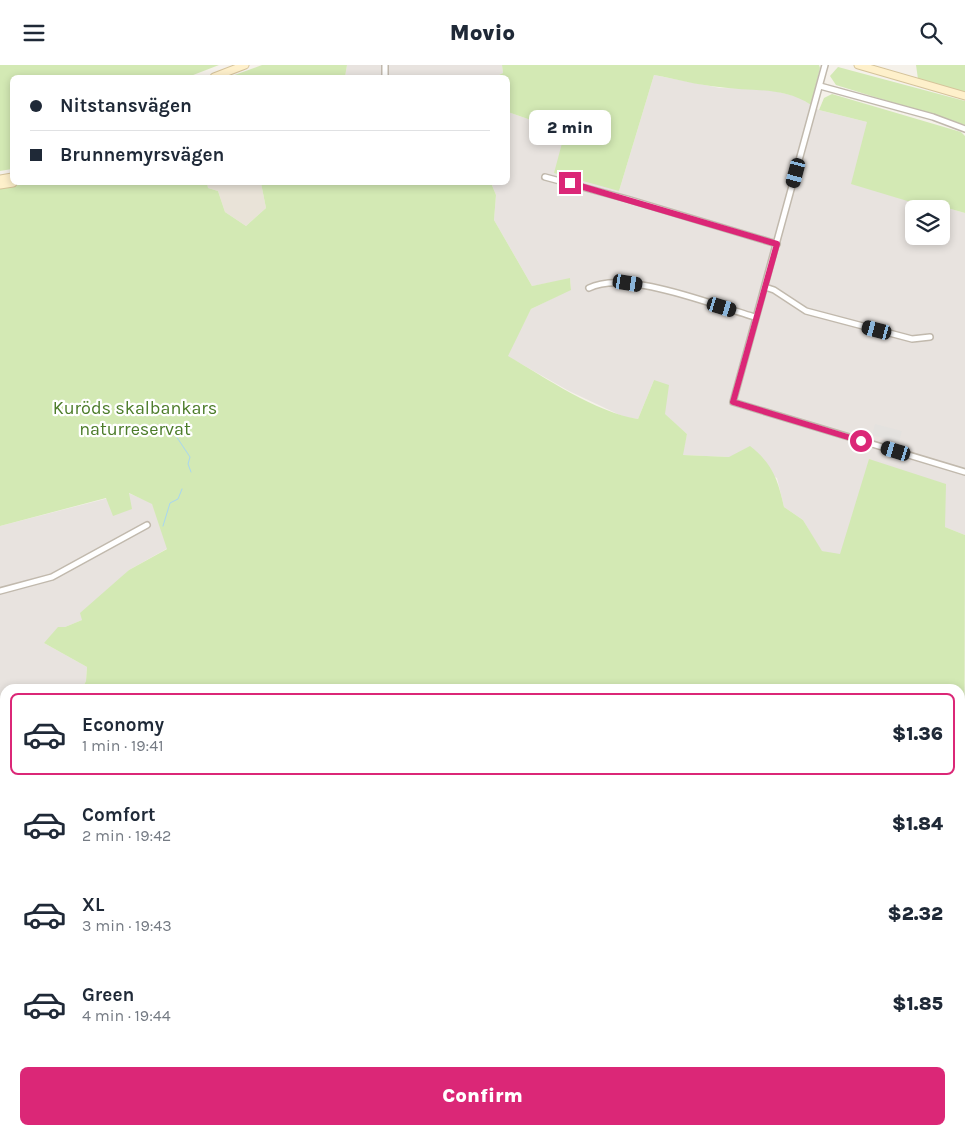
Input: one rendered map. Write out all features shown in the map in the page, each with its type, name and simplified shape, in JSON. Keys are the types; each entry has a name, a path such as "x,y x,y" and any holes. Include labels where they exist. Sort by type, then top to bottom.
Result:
{"main road":[{"path":"219,75 245,65"},
{"path":"858,65 965,96"}],"street":[{"path":"826,65 733,402 965,472"},
{"path":"820,85 933,117 965,129"},
{"path":"545,177 628,199 777,244"},
{"path":"589,288 601,283 617,282 642,285 755,317"},
{"path":"765,287 774,290 806,311 912,339 930,337"},
{"path":"0,591 52,577 146,525"}],"shaded area":[{"path":"347,65 502,65 503,73 499,75 345,75"},
{"path":"654,75 720,88 766,89 799,97 819,110 867,122 920,200 905,200 905,245 950,245 950,209 965,213 965,535 945,527 840,555 821,551 803,520 784,507 777,478 729,457 682,455 687,434 664,414 654,380 638,419 624,417 569,391 507,356 531,309 571,289 570,279 532,286 494,220 496,195 492,185 510,185 510,113 565,132 619,191"},
{"path":"207,185 261,185 266,208 246,226 225,212 218,191 208,188"},
{"path":"875,424 902,431 899,443 872,435"},
{"path":"128,493 152,503 168,548 129,570 82,620 65,627 44,643 87,667 84,684 0,684 0,526"}],"green space":[{"path":"0,65 219,65 193,75 10,75 10,169 0,171"},
{"path":"262,65 347,65 345,75 234,75"},
{"path":"502,65 819,65 820,68 811,105 800,99 778,92 711,86 654,75 619,191 554,173 565,132 510,113 510,75 499,75 503,73"},
{"path":"916,65 965,65 965,92 918,79"},
{"path":"838,67 965,101 965,125 836,85 830,76"},
{"path":"832,94 961,132 965,136 965,213 950,209 950,200 905,200 851,184 867,122 819,110 824,98"},
{"name":"Kuröds skalbankars naturreservat","path":"18,185 207,185 208,188 218,191 225,212 246,226 266,208 261,185 492,185 496,195 494,220 532,286 570,278 571,290 531,309 508,356 588,402 605,410 638,419 654,380 669,385 665,414 687,434 683,455 729,457 750,446 764,459 773,473 784,507 803,520 822,551 840,554 869,459 946,484 945,527 965,535 965,684 84,684 87,667 44,643 58,627 65,627 82,620 80,613 129,570 167,549 152,504 129,493 132,509 113,516 106,498 0,526 0,188"}],"waterway":[{"path":"168,429 176,436 190,457 188,464 191,472"},
{"path":"163,526 170,503 178,499 182,489"}],"route":[{"path":"570,183 777,244 755,317 733,402 861,441"}]}
